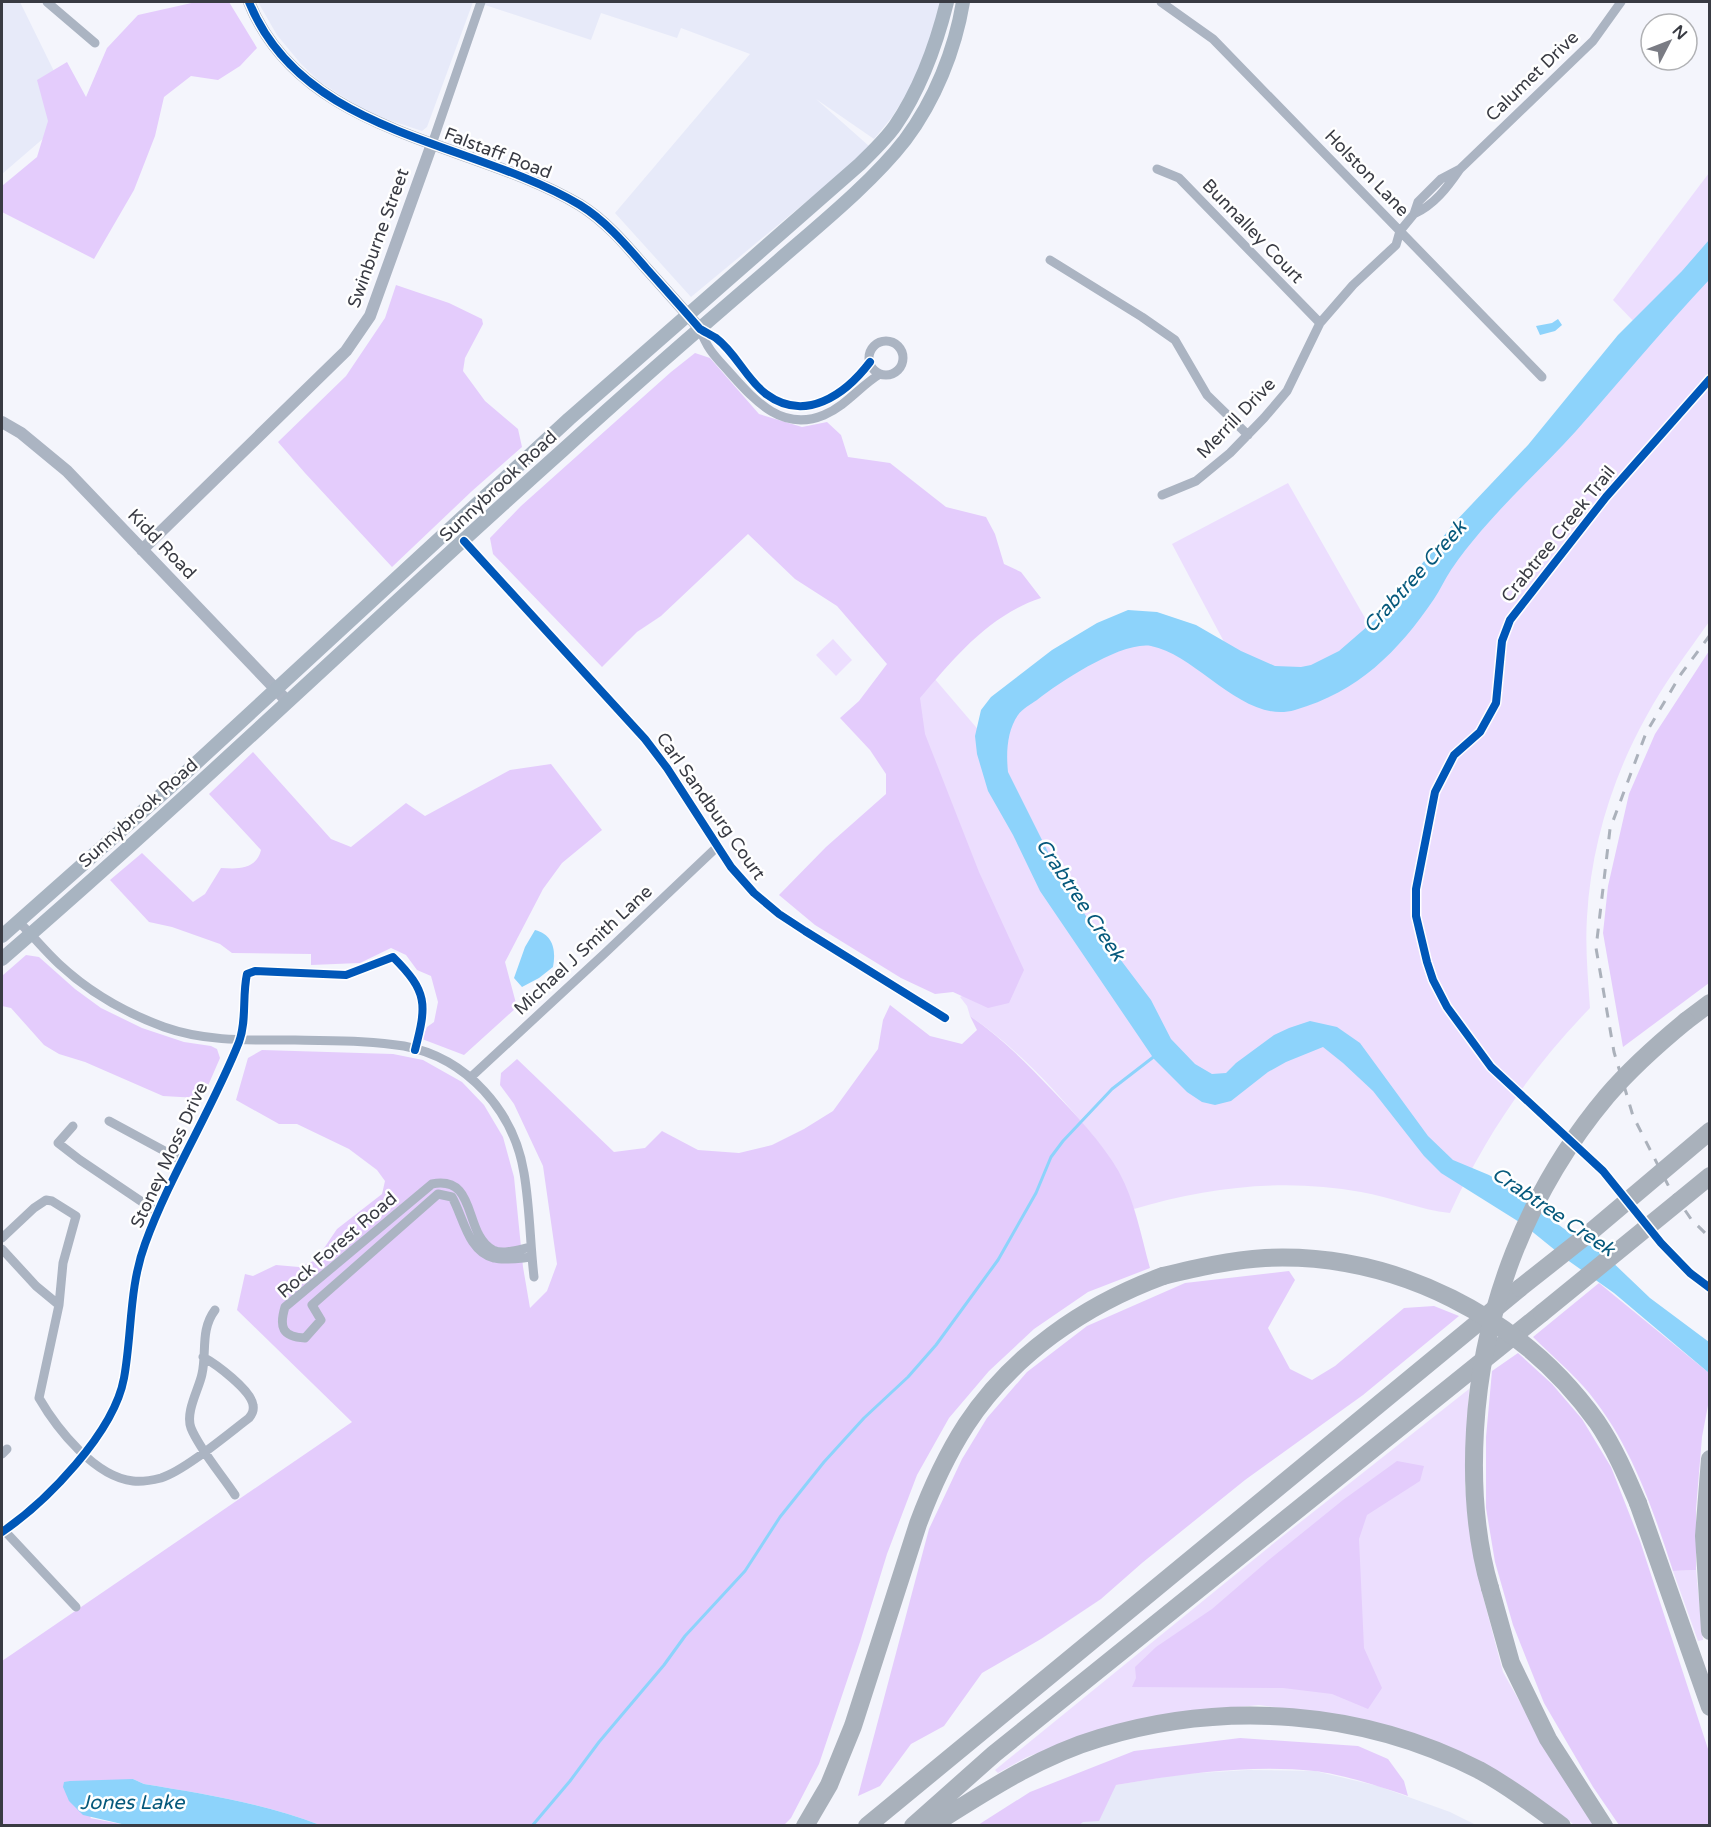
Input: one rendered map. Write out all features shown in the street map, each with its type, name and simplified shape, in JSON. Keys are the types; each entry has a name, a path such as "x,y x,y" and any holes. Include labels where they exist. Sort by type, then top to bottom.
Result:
{"highway":[{"path":"1604,1826 1548,1739 1511,1663 1485,1570 1476,1512 1474,1457 1478,1391 1496,1301 1516,1244 1537,1202 1574,1140 1607,1096 1647,1054 1710,1003"},
{"path":"867,1826 1710,1131"},
{"path":"913,1826 1049,1710 1710,1176"},
{"path":"805,1826 829,1785 853,1726 930,1492 966,1424 996,1386 1026,1356 1063,1327 1102,1302 1163,1276 1214,1264 1265,1258 1307,1258 1345,1263 1392,1274 1467,1305 1505,1330 1527,1348 1572,1390 1597,1423 1620,1461 1638,1503 1710,1707"},
{"path":"1710,1459 1705,1502 1705,1568 1710,1631"},
{"path":"931,1826 998,1784 1043,1760 1099,1738 1161,1723 1228,1715 1284,1716 1333,1722 1369,1729 1423,1746 1479,1771 1529,1801 1562,1826"}],"main road":[{"name":"Sunnybrook Road","path":"2,936 100,851 569,419 860,165 894,126 923,76 947,2"},
{"name":"Sunnybrook Road","path":"2,959 561,452 873,174 904,140 921,116 942,75 958,28 963,2"},
{"path":"464,541 468,525 506,488 513,472"}],"street":[{"path":"47,2 95,43"},
{"name":"Falstaff Road","path":"249,2 254,14 276,47 300,74 321,91 360,114 432,144 537,183 582,206 618,236 700,329 716,338 765,394 792,405 824,403 842,390 870,362 871,351 879,343 891,342 900,349 903,357 899,370 890,375 880,374 842,406 805,420 786,417 768,410 752,397 706,347 700,329"},
{"name":"Swinburne Street","path":"142,550 346,351 370,316 481,2"},
{"name":"Holston Lane","path":"1161,2 1213,39 1542,377"},
{"name":"Calumet Drive","path":"1400,231 1414,214 1425,209 1447,188 1460,169 1593,41 1621,2"},
{"name":"Bunnalley Court","path":"1157,169 1179,178 1320,323"},
{"name":"Merrill Drive","path":"1162,495 1196,481 1230,453 1287,392 1320,323 1353,285 1396,244 1400,231"},
{"path":"1050,260 1175,340 1207,395 1248,435"},
{"path":"870,362 875,371 880,374"},
{"name":"Kidd Road","path":"2,422 21,433 67,471 288,702"},
{"name":"Carl Sandburg Court","path":"464,541 645,738 667,768 730,867 754,893 779,914 945,1018"},
{"name":"Michael J Smith Lane","path":"471,1077 717,847"},
{"path":"18,921 78,981 126,1010 165,1027 230,1040 371,1043 406,1047 455,1066 471,1077 504,1116 520,1153 532,1241 534,1277"},
{"path":"240,1040 243,991 247,974 255,971 346,975 393,957 410,974 421,994 423,1017 415,1050"},
{"name":"Stoney Moss Drive","path":"2,1530 51,1490 84,1454 120,1396 137,1271 143,1247 157,1212 240,1040"},
{"path":"110,1121 183,1161"},
{"path":"73,1126 58,1143 157,1212"},
{"name":"Rock Forest Road","path":"444,1182 456,1187 466,1199 481,1238 494,1250 531,1252 501,1259 492,1258 473,1243 452,1197 438,1194 312,1305 321,1320 305,1338 292,1337 284,1330 281,1321 285,1307 432,1184 444,1182"},
{"path":"2,1238 46,1200 52,1201 76,1216 63,1263 59,1305 39,1398 51,1420 84,1454 111,1475 137,1482 163,1478 249,1418 253,1405 247,1395 226,1372 203,1357"},
{"path":"2,1249 36,1286 59,1305"},
{"path":"215,1311 207,1326 203,1371 190,1421 191,1428 235,1495"},
{"path":"2,1530 75,1607"}],"shaded area":[{"path":"20,2 74,112 2,174 2,3"},
{"path":"196,2 229,2 257,48 240,66 218,80 191,76 164,97 155,136 134,190 94,259 2,212 2,186 37,157 48,121 37,80 67,62 86,97 107,48 138,15"},
{"path":"258,2 473,2 427,127 422,131 361,108 320,82 301,64 277,35"},
{"path":"476,2 942,2 918,76 892,117 874,139 816,99 869,146 853,163 691,297 615,213 750,54 681,28 677,38 601,13 591,40"},
{"path":"1709,173 1709,622 1653,704 1623,764 1605,814 1589,891 1587,951 1590,1008 1548,1055 1511,1104 1478,1157 1450,1213 1361,1192 1275,1185 1218,1190 1134,1209 1116,1170 1092,1134 1035,1070 1003,1041 970,1016 967,1006 960,997 1007,972 903,713 928,671 981,733 1110,622 1239,670 1172,544 1288,483 1377,639 1640,328 1613,300"},
{"path":"396,285 449,303 482,319 483,324 465,358 463,371 485,401 518,429 522,447 392,567 278,442 346,376 385,318"},
{"path":"695,353 710,358 759,414 802,427 827,422 841,435 848,457 890,463 946,507 986,517 995,534 1004,564 1021,572 1041,598 1005,615 974,639 920,698 925,734 979,872 1024,970 1009,1003 988,1008 953,992 935,994 901,978 815,925 779,895 826,847 886,794 886,774 870,750 840,718 859,701 887,664 837,606 795,579 748,534 661,616 637,632 602,667 493,554 490,538 521,506"},
{"path":"833,639 852,660 836,676 816,655"},
{"path":"1709,651 1709,983 1623,1047 1603,933 1608,886 1629,794 1655,734"},
{"path":"253,752 331,839 351,847 406,803 425,816 510,770 551,764 602,830 562,863 543,889 505,962 517,1007 464,1055 422,1039 427,1027 434,1022 438,1002 431,976 417,970 406,955 391,948 360,963 311,965 311,954 232,953 220,944 172,927 149,922 110,880 142,853 193,902 205,894 221,868 240,868 251,865 259,857 261,850 209,794"},
{"path":"26,955 39,957 75,989 101,1008 142,1028 184,1042 217,1049 220,1058 207,1088 198,1098 163,1096 85,1062 59,1054 44,1045 11,1008 2,1006 2,976"},
{"path":"890,1005 930,1036 962,1044 977,1030 970,1016 1033,1070 1088,1129 1119,1172 1133,1207 1150,1268 1088,1292 1034,1329 989,1371 949,1418 917,1475 887,1554 819,1764 791,1818 784,1825 320,1825 255,1805 144,1784 133,1779 90,1818 126,1825 2,1826 2,1661 352,1422 237,1310 245,1274 253,1276 276,1265 299,1267 316,1260 337,1229 382,1194 385,1181 377,1170 349,1149 297,1124 279,1124 236,1100 248,1058 262,1050 393,1054 423,1060 462,1082 484,1105 503,1137 514,1177 523,1267 530,1308 547,1291 557,1264 543,1166 514,1104 500,1085 501,1073 517,1059 614,1152 645,1148 662,1131 698,1150 739,1153 772,1145 833,1111 878,1049 883,1020"},
{"path":"1289,1271 1295,1280 1268,1328 1290,1369 1312,1380 1335,1366 1404,1308 1434,1306 1459,1316 1363,1395 1245,1480 1101,1599 1041,1639 982,1673 944,1726 911,1744 880,1786 858,1796 929,1529 962,1459 987,1418 1027,1372 1087,1326 1185,1283"},
{"path":"1599,1283 1709,1373 1709,1400 1702,1437 1696,1509 1696,1570 1673,1571 1657,1522 1614,1428 1583,1386 1533,1337"},
{"path":"1518,1353 1552,1384 1582,1419 1611,1467 1640,1541 1709,1752 1709,1825 1619,1825 1593,1787 1544,1703 1513,1625 1495,1562 1486,1508 1486,1437 1492,1371"},
{"path":"1469,1389 1465,1486 1480,1585 1503,1672 1557,1768 1595,1825 1574,1825 1566,1818 1339,1716 1259,1705 1175,1713 1091,1733 1027,1757 998,1773 995,1770 1274,1543"},
{"path":"1397,1461 1424,1466 1420,1481 1367,1515 1359,1539 1364,1648 1382,1688 1368,1709 1332,1694 1283,1688 1132,1687 1136,1678 1135,1667 1156,1647 1212,1609 1343,1500"},
{"path":"1696,1570 1703,1640 1698,1641 1673,1571"},
{"path":"1240,1738 1358,1746 1388,1759 1404,1781 1408,1796 1361,1781 1314,1771 1240,1769 1116,1785 1099,1821 1083,1822 1078,1826 978,1825 1030,1792 1134,1751"},
{"path":"1248,1770 1315,1771 1378,1786 1450,1812 1476,1825 1016,1826 1116,1785 1182,1774"}],"water":[{"name":"Crabtree Creek","path":"1709,240 1709,280 1576,431 1481,531 1458,560 1420,618 1391,653 1375,668 1338,693 1318,702 1295,710 1276,712 1258,708 1239,699 1169,652 1151,646 1139,646 1092,664 1060,683 1024,709 1014,721 1008,742 1007,757 1008,772 1063,882 1090,922 1106,936 1151,1000 1171,1039 1195,1064 1212,1074 1226,1073 1274,1035 1289,1028 1310,1021 1337,1027 1360,1043 1428,1136 1453,1160 1504,1184 1563,1228 1606,1256 1650,1298 1709,1342 1709,1373 1614,1293 1566,1259 1524,1225 1441,1173 1424,1156 1373,1091 1323,1047 1268,1072 1231,1101 1215,1105 1202,1102 1187,1092 1154,1059 1040,891 1013,835 988,791 977,754 975,736 981,710 991,697 1052,650 1097,623 1128,610 1157,612 1196,625 1241,651 1275,666 1311,665 1339,651 1384,612 1454,523 1528,445 1618,335 1682,271"},
{"path":"1558,319 1562,325 1555,331 1540,335 1536,326 1552,323"},
{"path":"535,930 546,936 552,944 553,967 522,987 514,978 525,947"},
{"name":"Jones Lake","path":"133,1779 144,1784 255,1805 320,1825 126,1825 83,1815 69,1801 63,1787 64,1782 70,1781"}],"waterway":[{"path":"532,1826 664,1665 685,1636 745,1571 780,1517 824,1462 864,1418 908,1377 936,1345 998,1260 1036,1193 1051,1157 1063,1141 1112,1089 1156,1055"}],"railway":[{"path":"1710,635 1681,674 1646,733 1610,829 1596,948 1614,1052 1633,1116 1669,1187 1691,1219 1710,1238"}],"cycle path":[{"path":"249,2 274,47 308,81 349,108 394,129 537,183 589,211 623,242 700,329 723,344 766,394 795,406 823,401 849,385 870,362"},
{"name":"Crabtree Creek Trail","path":"1710,379 1606,497 1510,620 1502,641 1496,703 1480,732 1454,755 1435,792 1416,889 1416,916 1433,980 1447,1007 1491,1067 1603,1171 1661,1243 1690,1273 1710,1288"},
{"path":"464,541 645,739 667,768 731,867 754,893 779,914 945,1018"},
{"path":"2,1532 38,1503 76,1464 93,1443 118,1399 127,1361 133,1294 140,1260 166,1193 239,1042 243,1026 247,974 255,971 346,975 393,957 413,980 422,999 422,1021 415,1050"}]}
